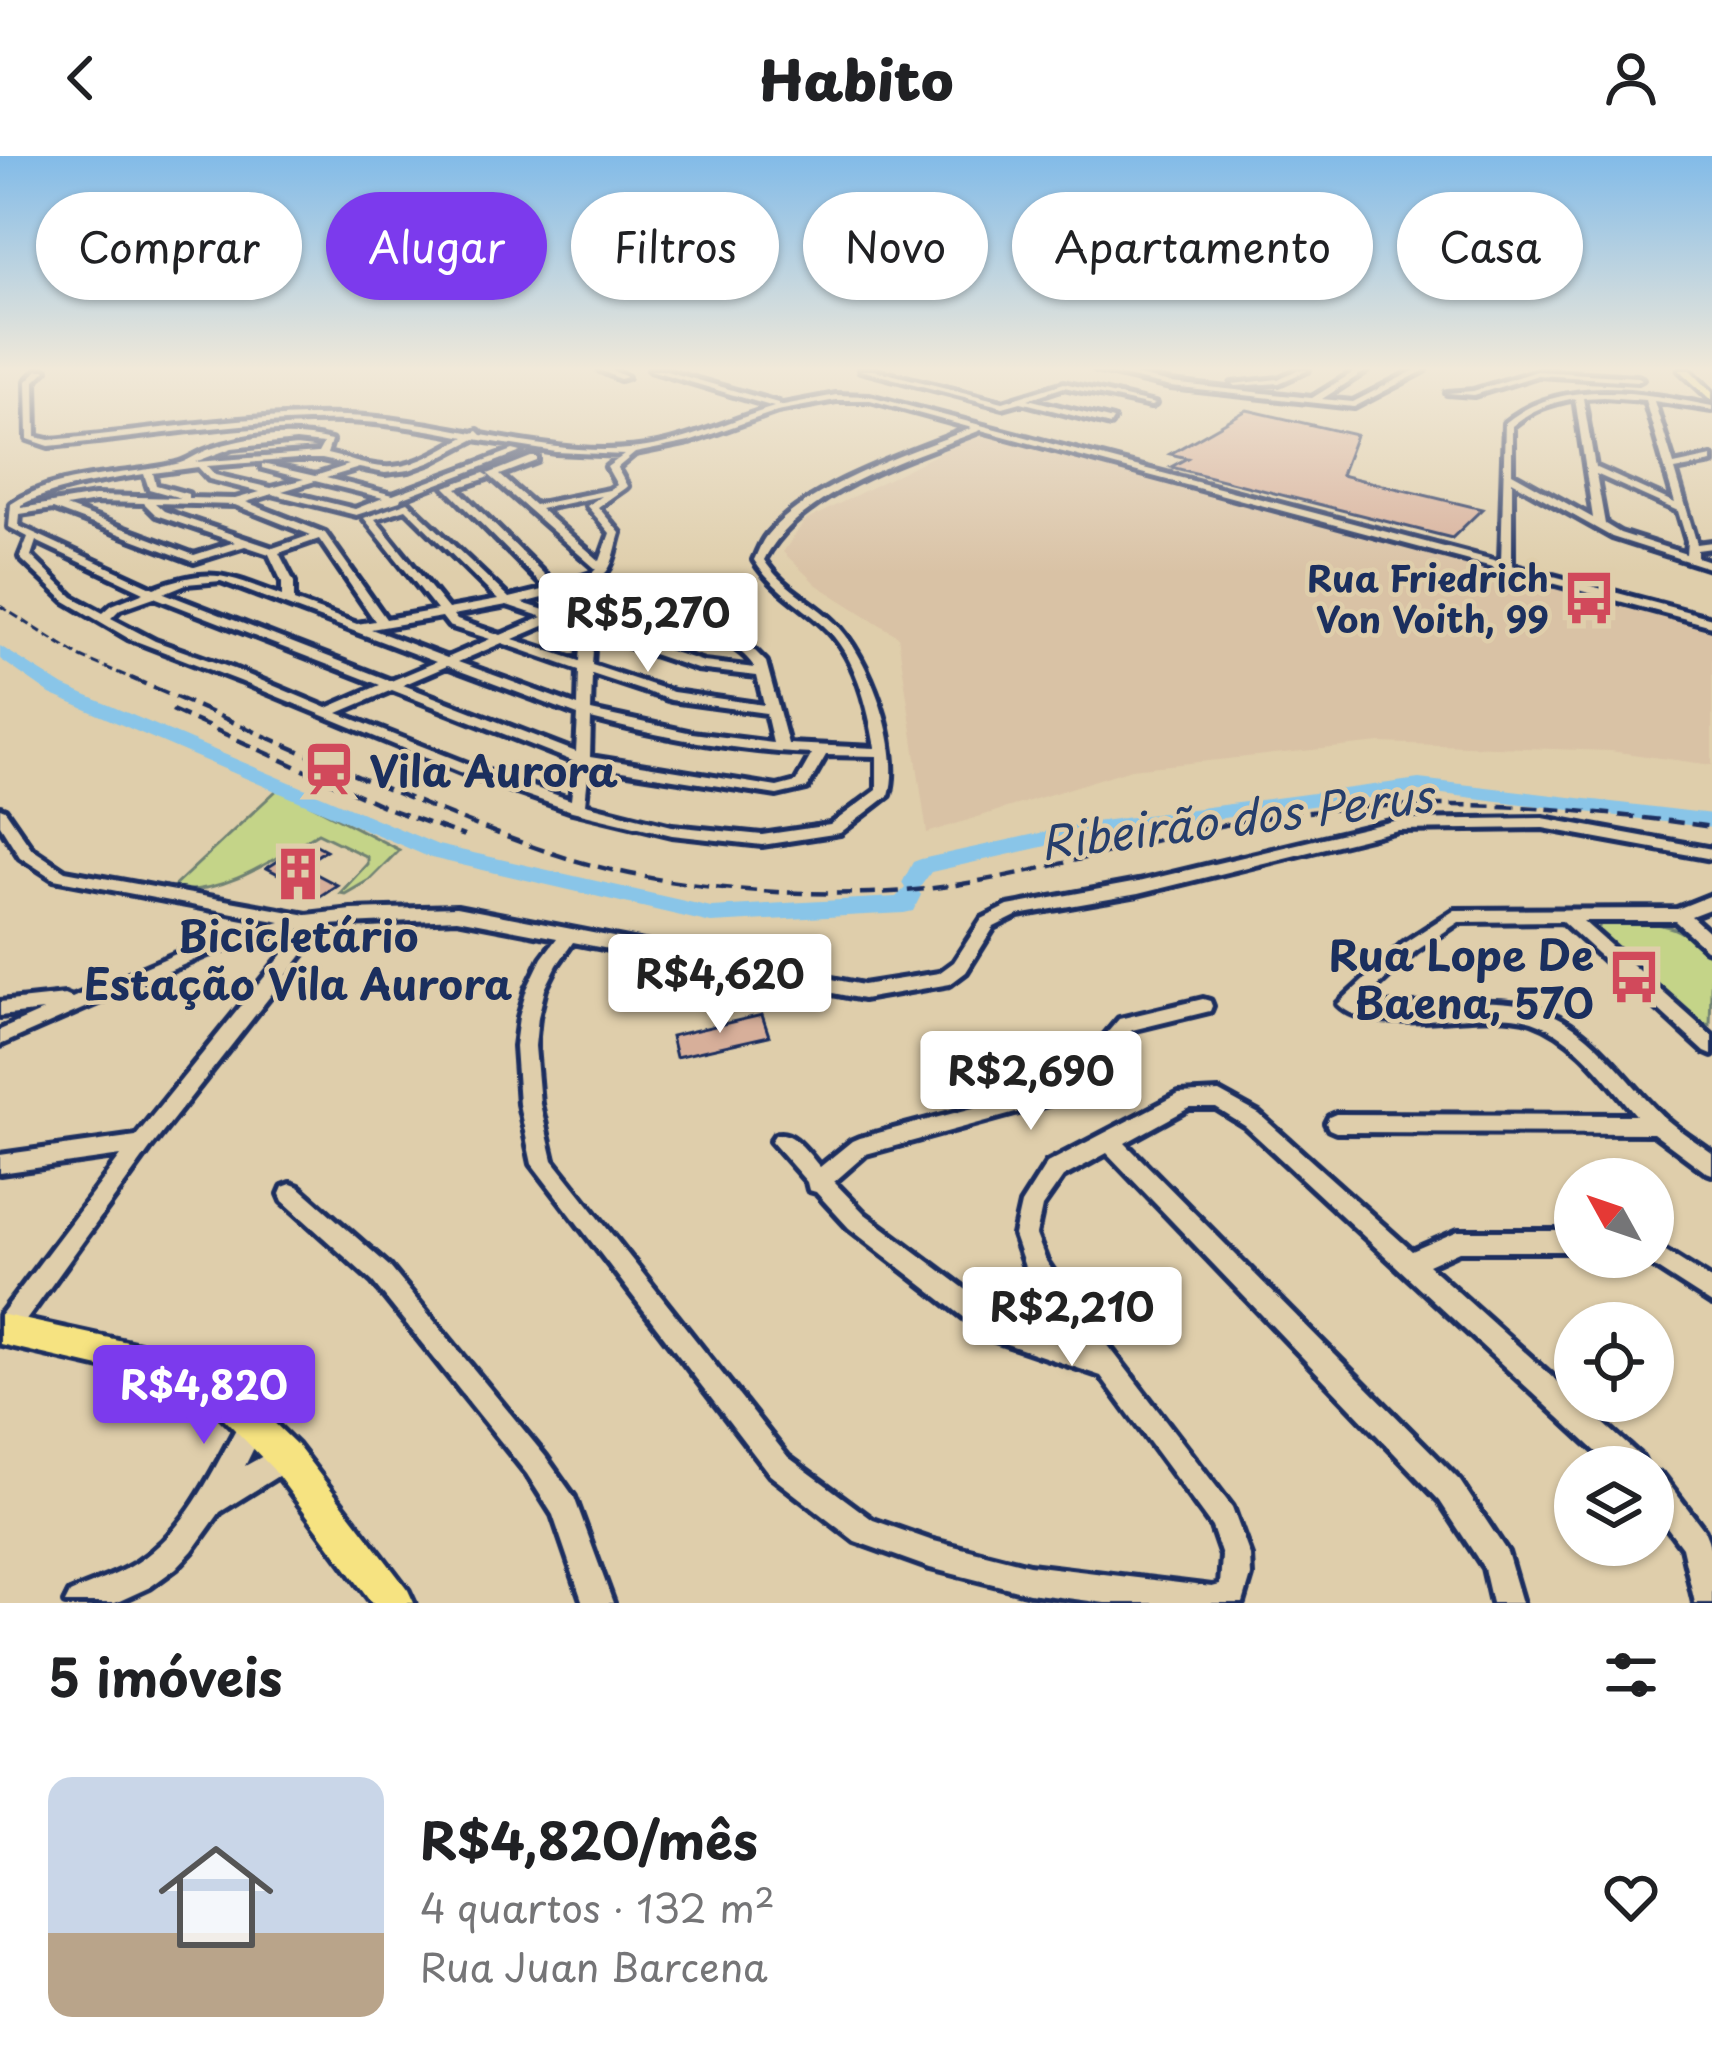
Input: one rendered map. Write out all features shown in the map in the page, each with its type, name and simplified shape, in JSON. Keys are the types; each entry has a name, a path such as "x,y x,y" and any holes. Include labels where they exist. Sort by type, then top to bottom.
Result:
{"main road":[{"path":"2,1329 182,1370 216,1388 285,1457 394,1603"}],"street":[{"path":"35,438 76,438"},
{"path":"471,438 406,468 320,456 184,466 41,490 19,500 14,527 155,593 585,761 777,790 802,784 820,752"},
{"path":"508,438 575,449 641,450"},
{"path":"356,628 554,591 603,569 615,533 592,506 622,483 614,462 678,438"},
{"path":"32,539 25,557 39,575 104,618 326,712 577,808 764,841 814,836 874,807 886,782 879,752 880,727 851,654 827,623 774,582 759,560 761,548 779,526 807,507 959,438"},
{"path":"1021,438 1712,622"},
{"path":"1507,568 1508,438"},
{"path":"1587,438 1600,527"},
{"path":"1660,438 1692,554"},
{"path":"184,466 208,448 306,439 328,443 320,456"},
{"path":"201,465 212,478 350,512 398,499 448,475 517,452"},
{"path":"534,459 493,474 603,569"},
{"path":"1669,470 1712,460"},
{"path":"247,462 398,499"},
{"path":"95,499 147,504 236,502 360,465"},
{"path":"1594,470 1679,508"},
{"path":"148,472 152,487"},
{"path":"1509,475 1600,527 1692,554 1712,566"},
{"path":"484,476 450,487 554,591"},
{"path":"15,512 152,487 203,501"},
{"path":"532,508 617,489"},
{"path":"147,504 171,493"},
{"path":"236,502 321,536 382,622"},
{"path":"147,504 160,513 273,552 321,536"},
{"path":"54,506 194,559 246,542"},
{"path":"762,673 718,670 506,601 408,506 368,518 443,614 494,638 671,696 772,710"},
{"path":"1692,554 1712,545"},
{"path":"273,552 288,582 288,601"},
{"path":"104,618 116,607 209,575 581,712 665,735 782,749 879,752"},
{"path":"326,712 599,598 737,641 760,662 782,749"},
{"path":"577,808 585,761 581,712 588,631"},
{"path":"2,821 39,865 60,875 314,920"},
{"path":"0,1038 203,949 314,920 457,914 838,988 890,991 944,979 960,967 988,923 1014,910 1138,888 1398,825 1543,823 1712,854"},
{"path":"1712,901 1679,915 1461,915 1437,926 1348,1001 1350,1008 1371,1013 1513,1010 1547,1019 1601,1061 1659,1124 1712,1165"},
{"path":"1679,915 1712,945"},
{"path":"1569,918 1712,1047"},
{"path":"2,1329 314,920"},
{"path":"568,936 543,970 521,1050 528,1108 543,1164 779,1466 865,1531 929,1554 1029,1579 1212,1602 1231,1598 1237,1579 1236,1544 1222,1517 1036,1267 1025,1235 1032,1204 1054,1170 1186,1100 1219,1100 1252,1120 1611,1446"},
{"path":"0,1009 85,1000"},
{"path":"818,1183 859,1147 1058,1093 1086,1072 1126,1024 1203,1006"},
{"path":"1336,1123 1659,1124"},
{"path":"782,1141 818,1183 903,1261 1001,1331 1107,1366"},
{"path":"1109,1141 1450,1491 1497,1562 1508,1603"},
{"path":"0,1164 142,1144"},
{"path":"291,1194 381,1274 536,1465 563,1507 598,1603"},
{"path":"1411,1262 1458,1240 1554,1241"},
{"path":"1674,1268 1712,1293"},
{"path":"80,1603 161,1562 210,1503 254,1421"},
{"path":"210,1503 285,1457"},
{"path":"1674,1514 1694,1540 1710,1603"}],"shaded area":[{"path":"970,438 996,438 1712,628 1712,765 1610,751 1380,743 1131,769 927,833 898,636 817,585 783,552 805,521"}],"green space":[{"path":"279,788 399,850 369,880 345,894 340,893 367,864 367,857 318,833 229,881 170,890"},
{"path":"1600,923 1661,925 1699,944 1712,957 1710,1025 1691,1020 1597,936"}],"building":[{"path":"1199,438 1355,438 1341,475 1482,509 1452,538 1171,467 1187,458 1170,454"},
{"path":"309,841 326,850 301,866 337,885 320,896 267,868"},
{"path":"762,1015 769,1036 676,1057 671,1036"}],"waterway":[{"name":"Ribeirão dos Perus","path":"0,651 57,690 431,851 711,915 904,905 909,895"},
{"name":"Ribeirão dos Perus","path":"914,883 921,867 1086,830 1419,785 1712,821"}],"railway":[{"path":"0,606 81,657 135,680"},
{"path":"131,678 135,680"},
{"path":"135,680 531,846 656,879 742,890 920,890 1016,874 1252,820 1367,807 1540,808 1712,827"},
{"path":"172,710 392,810 464,836"}],"place":[{"name":"Rua Friedrich Von Voith, 99","path":"1589,598"},
{"name":"Vila Aurora","path":"329,769"},
{"name":"Bicicletário Estação Vila Aurora","path":"298,874"},
{"name":"Rua Lope De Baena, 570","path":"1634,977"}]}
